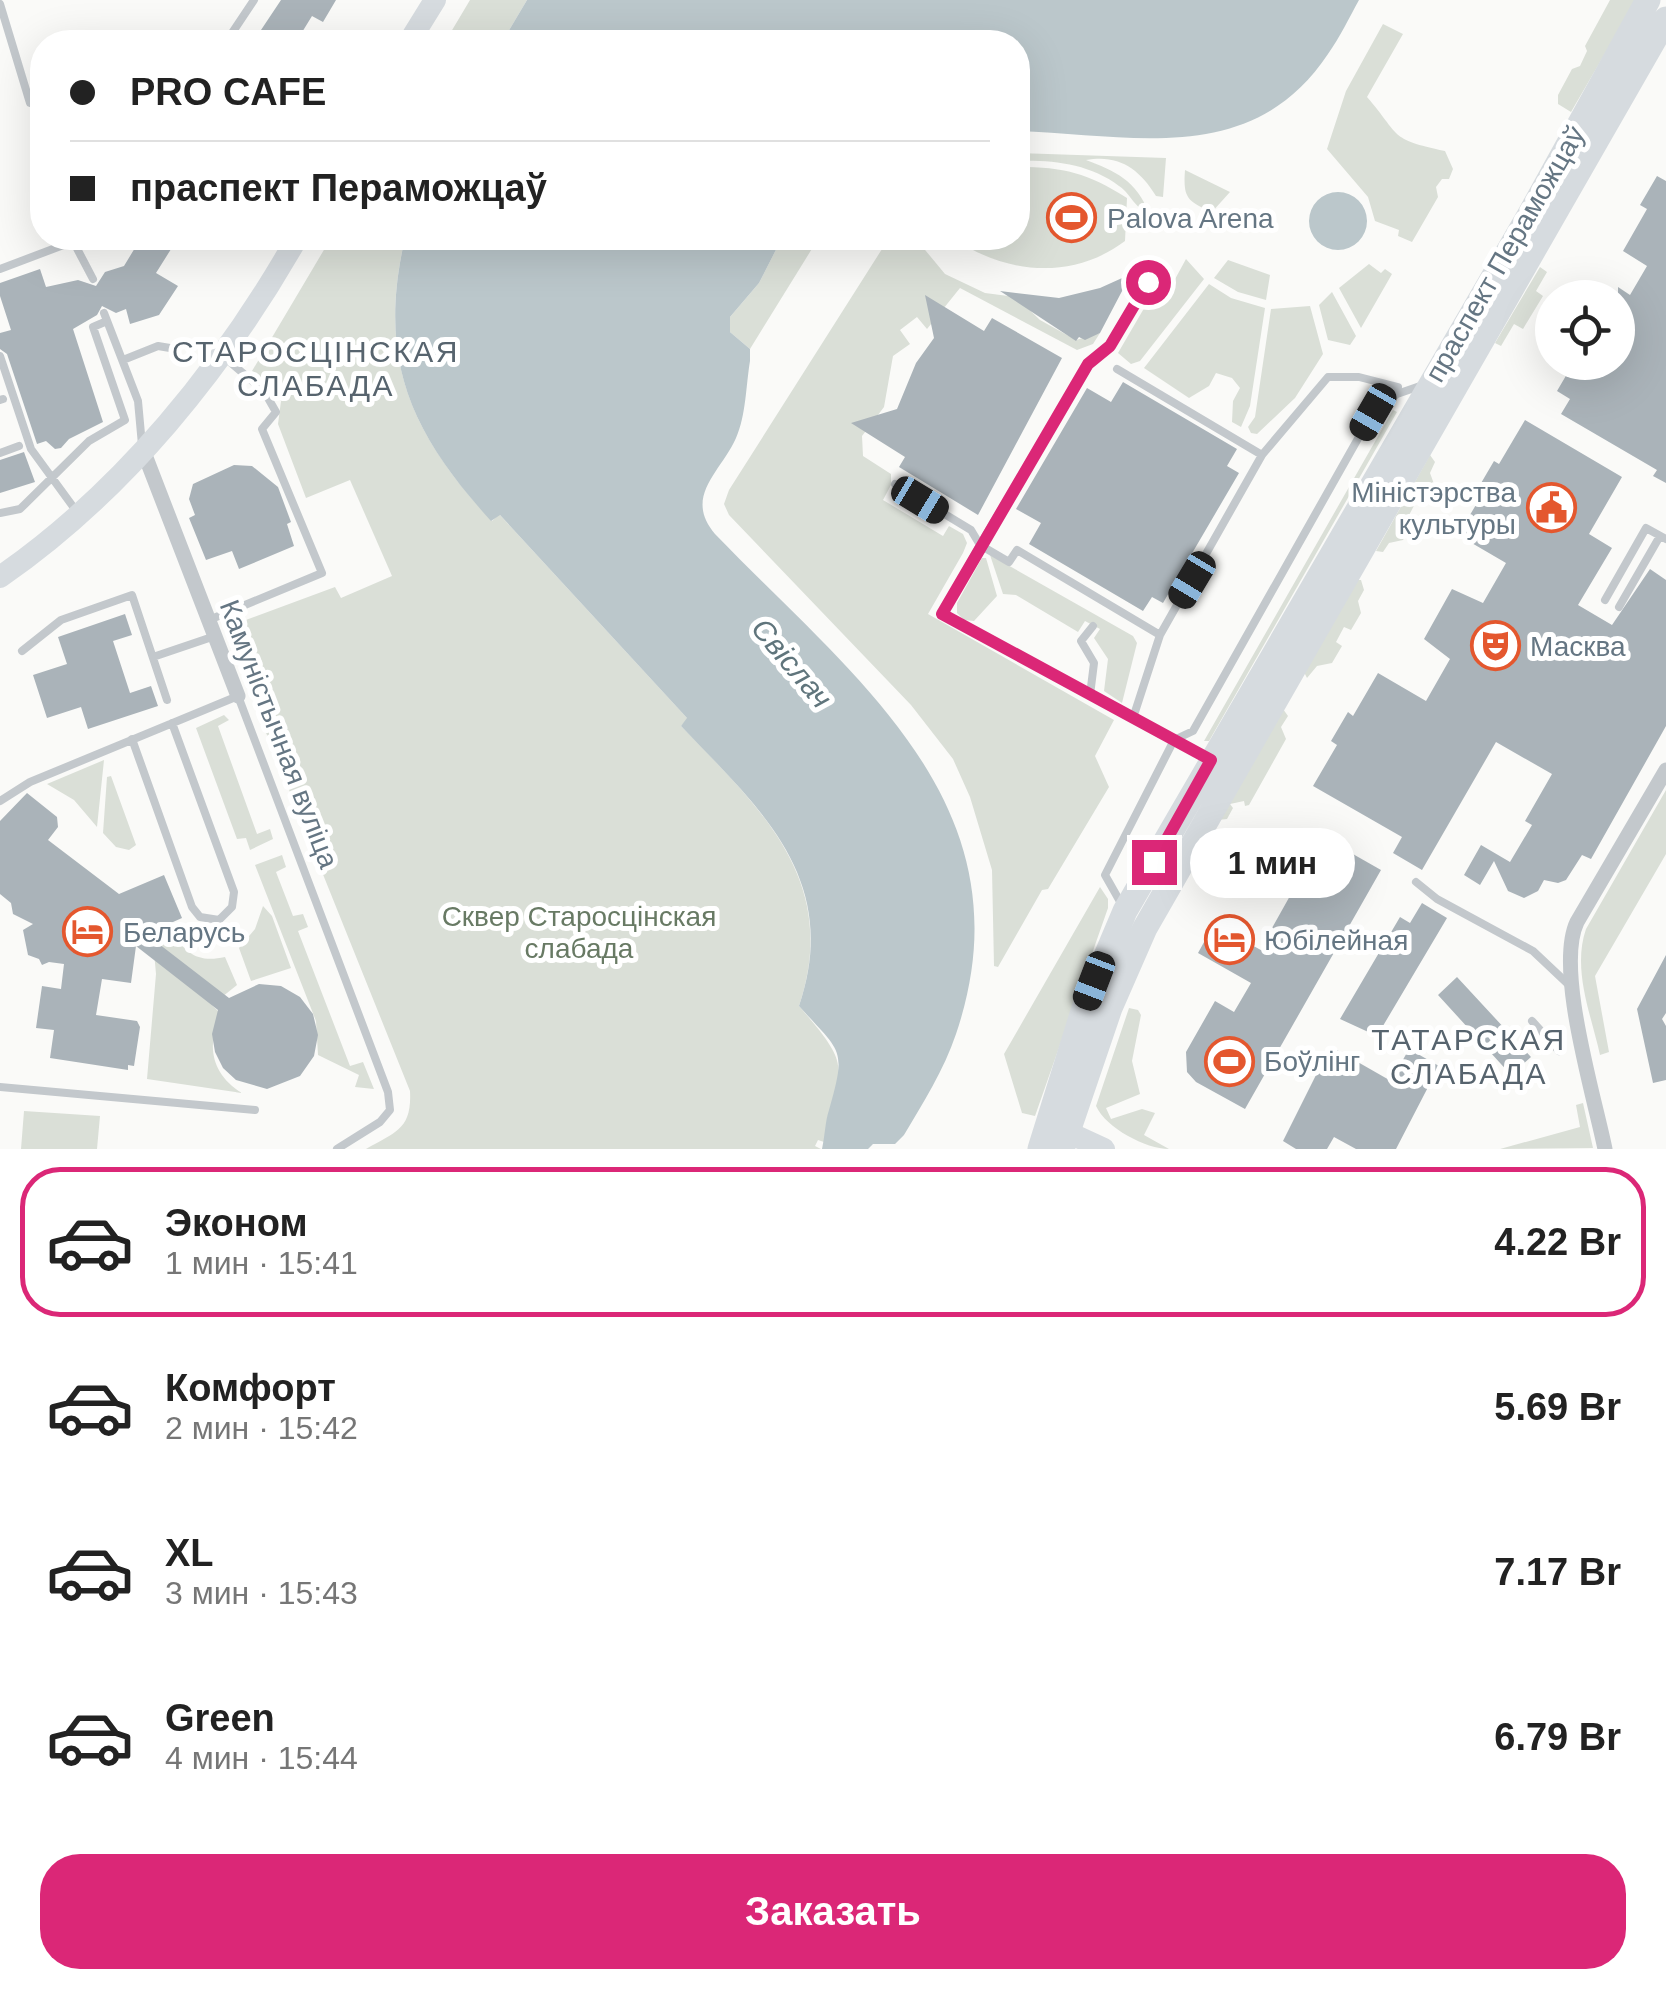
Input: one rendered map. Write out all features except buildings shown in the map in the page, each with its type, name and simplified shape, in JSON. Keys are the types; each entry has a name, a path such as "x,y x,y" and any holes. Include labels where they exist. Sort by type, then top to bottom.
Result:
{"main road":[{"path":"416,30 434,0"},
{"name":"праспект Пераможцаў","path":"1058,1134 1084,1008 1125,911 1648,0"},
{"name":"праспект Пераможцаў","path":"1040,1149 1058,1134 1145,928 1666,19"},
{"path":"0,577 80,515 143,450 221,354 290,250"},
{"path":"1058,1134 1104,1149"}],"street":[{"name":"Камуністычная вуліца","path":"143,450 238,696"},
{"path":"1605,1149 1572,987 1570,935 1666,770"}],"lane":[{"path":"234,30 254,0"},
{"path":"0,4 30,103"},
{"path":"0,268 47,250"},
{"path":"80,250 92,279"},
{"path":"1148,282 1110,346 1088,364 942,614 1211,760"},
{"name":"Камуністычная вуліца","path":"52,478 89,441 125,420 93,327 106,317 138,401 143,450"},
{"path":"122,360 158,346 176,349"},
{"path":"153,658 322,573 262,429 276,412 271,401 221,354"},
{"path":"0,356 31,450 80,515"},
{"path":"1118,369 1262,455"},
{"path":"1133,718 1160,635 1262,455 1328,377 1359,377 1398,387 1397,394"},
{"path":"1125,911 1105,875 1174,740 1193,731 1373,412 1397,394 1432,382"},
{"path":"0,453 19,446"},
{"path":"0,514 20,508 52,478"},
{"path":"895,484 970,530 980,544 1009,562 1017,550 1160,635"},
{"path":"1605,600 1646,528 1663,537 1619,607"},
{"path":"22,651 61,620 132,594 167,700"},
{"path":"1090,695 1094,663 1081,641 1093,626"},
{"path":"0,801 30,782 238,696"},
{"name":"Камуністычная вуліца","path":"238,696 388,1092 390,1110 380,1122 336,1149"},
{"path":"132,739 192,907 200,917 219,920 232,908 234,892 172,723"},
{"path":"1416,882 1451,907 1532,951 1572,987"},
{"path":"1532,1021 1559,1051"},
{"path":"0,1087 255,1110"}],"green space":[{"path":"470,0 527,0 509,30 452,30"},
{"path":"1610,0 1636,0 1571,112 1558,104 1558,95 1572,69 1580,66 1587,51 1585,46"},
{"path":"1383,24 1403,34 1367,97 1397,134 1445,151 1453,169 1449,179 1442,179 1436,187 1438,197 1412,242 1398,236 1399,230 1375,221 1368,197 1327,149 1346,91"},
{"path":"1030,153 1166,158 1163,197 1156,196 1135,171 1118,161 1086,160 1124,178 1148,212 1108,179 1084,168 1030,162"},
{"name":"Palova Arena","path":"1030,167 1075,173 1127,198 1125,241 1105,254 1061,267 1039,268 994,259 973,250 1030,250"},
{"path":"1185,170 1230,192 1212,212 1186,193"},
{"name":"Сквер Старосцінская слабада","path":"324,250 403,250 395,320 399,357 407,392 440,457 492,521 499,514 688,719 681,726 764,818 801,884 809,921 809,961 799,1006 829,1044 838,1069 824,1142 818,1140 815,1146 821,1149 366,1149 405,1122 410,1091 224,628 335,587 341,598 392,576 350,480 306,498 278,424 281,401 252,371"},
{"path":"776,250 811,250 750,349 730,332 730,317 759,283"},
{"path":"881,250 925,250 945,274 985,293 1016,297 1040,320 1076,340 1100,333 1093,344 1077,350 960,288 927,329 917,317 900,330 910,344 893,356 884,407 862,436 863,456 891,474 891,485 883,500 943,536 949,526 963,534 967,543 928,614 1114,720 1095,756 1109,787 998,967 994,966 992,870 970,797 953,759 911,705 729,515 724,504 729,490"},
{"path":"1186,259 1204,279 1140,361 1131,364 1118,353 1157,286 1168,292"},
{"path":"1228,260 1270,275 1266,300 1238,292 1214,278"},
{"path":"1369,264 1381,273 1385,269 1392,274 1361,328 1339,288"},
{"path":"1540,267 1547,272 1542,280 1535,280 1535,309 1523,329 1514,324 1501,346 1495,343"},
{"path":"1209,284 1231,298 1265,308 1250,406 1241,427 1232,422 1233,401 1240,388 1232,378 1216,373 1209,386 1189,398 1144,368"},
{"path":"1332,292 1356,336 1350,345 1328,340 1319,305"},
{"path":"1310,306 1323,354 1295,398 1257,434 1251,433 1248,427 1255,417 1271,309"},
{"path":"1393,410 1397,412 1209,741 1204,741"},
{"path":"1430,455 1435,462 1430,473 1434,484 1422,505 1416,502 1408,517 1414,521 1403,540 1389,543 1383,552 1376,551"},
{"path":"990,555 1133,636 1137,643 1122,703 1104,691 1108,659 1094,638 1100,629 1085,621 1078,632 1016,595 1003,594"},
{"path":"982,558 986,558 997,596 974,621 964,620 957,613 957,603"},
{"path":"1357,580 1361,580 1364,590 1358,601 1361,613 1351,630 1344,627 1336,642 1342,646 1332,663 1317,666 1307,678 1304,672"},
{"path":"1283,709 1288,716 1281,727 1286,739 1249,805 1245,806 1244,801 1230,804 1233,808 1227,819 1218,820"},
{"path":"224,715 229,720 218,726 257,834 270,829 273,839 250,850 246,838 237,839 196,728"},
{"path":"104,760 97,827 74,800 47,784"},
{"path":"111,776 136,845 129,850 116,847 103,833 107,777"},
{"path":"1666,790 1666,854 1595,976 1609,1052 1600,1055 1582,976 1582,945 1586,929"},
{"path":"282,855 286,867 276,872 293,916 303,914 308,927 298,931 350,1066 363,1062 374,1089 355,1087 359,1075 318,1055 316,1021 255,865"},
{"path":"1100,887 1108,899 1108,908 1035,1116 1022,1113 1004,1054"},
{"path":"263,906 272,916 291,968 251,981 239,948 255,929"},
{"path":"173,932 194,955 208,959 225,957 237,985 212,1005 221,1014 213,1048 218,1068 242,1093 147,1079 156,974 153,941"},
{"path":"1129,1008 1141,1015 1132,1061 1140,1094 1106,1108 1111,1119 1142,1109 1155,1113 1144,1135 1169,1149 1128,1136 1108,1122 1096,1106"},
{"path":"1583,1103 1593,1148 1500,1149 1580,1127 1576,1105"},
{"path":"24,1111 100,1116 97,1149 21,1149"}],"water":[{"path":"527,0 1359,0 1328,54 1298,90 1264,114 1227,129 1147,138 1030,132 1030,30 509,30"},
{"path":"1338,192 1358,201 1367,221 1358,241 1338,250 1318,241 1309,221 1318,201"},
{"name":"Свіслач","path":"403,250 776,250 759,283 730,317 730,332 750,349 750,361 736,438 704,496 706,520 715,534 873,696 916,753 950,814 970,880 973,953 956,1034 933,1086 895,1144 873,1144 868,1149 822,1149 838,1062 832,1043 799,1006 810,961 810,920 801,883 786,850 739,787 681,726 687,718 500,515 491,521 439,456 407,392 395,321"}],"place":[{"name":"Palova Arena","path":"1072,218"},
{"name":"Міністэрства культуры","path":"1551,508"},
{"name":"Масква","path":"1495,646"},
{"name":"Беларусь","path":"88,932"},
{"name":"Юбілейная","path":"1229,940"},
{"name":"Боўлінг","path":"1229,1061"}],"district":[{"name":"СТАРОСЦІНСКАЯ СЛАБАДА","path":"316,368"},
{"name":"ТАТАРСКАЯ СЛАБАДА","path":"1469,1056"}],"route":[{"path":"1148,282 1110,346 1088,364 942,614 1211,760 1154,862"}]}
